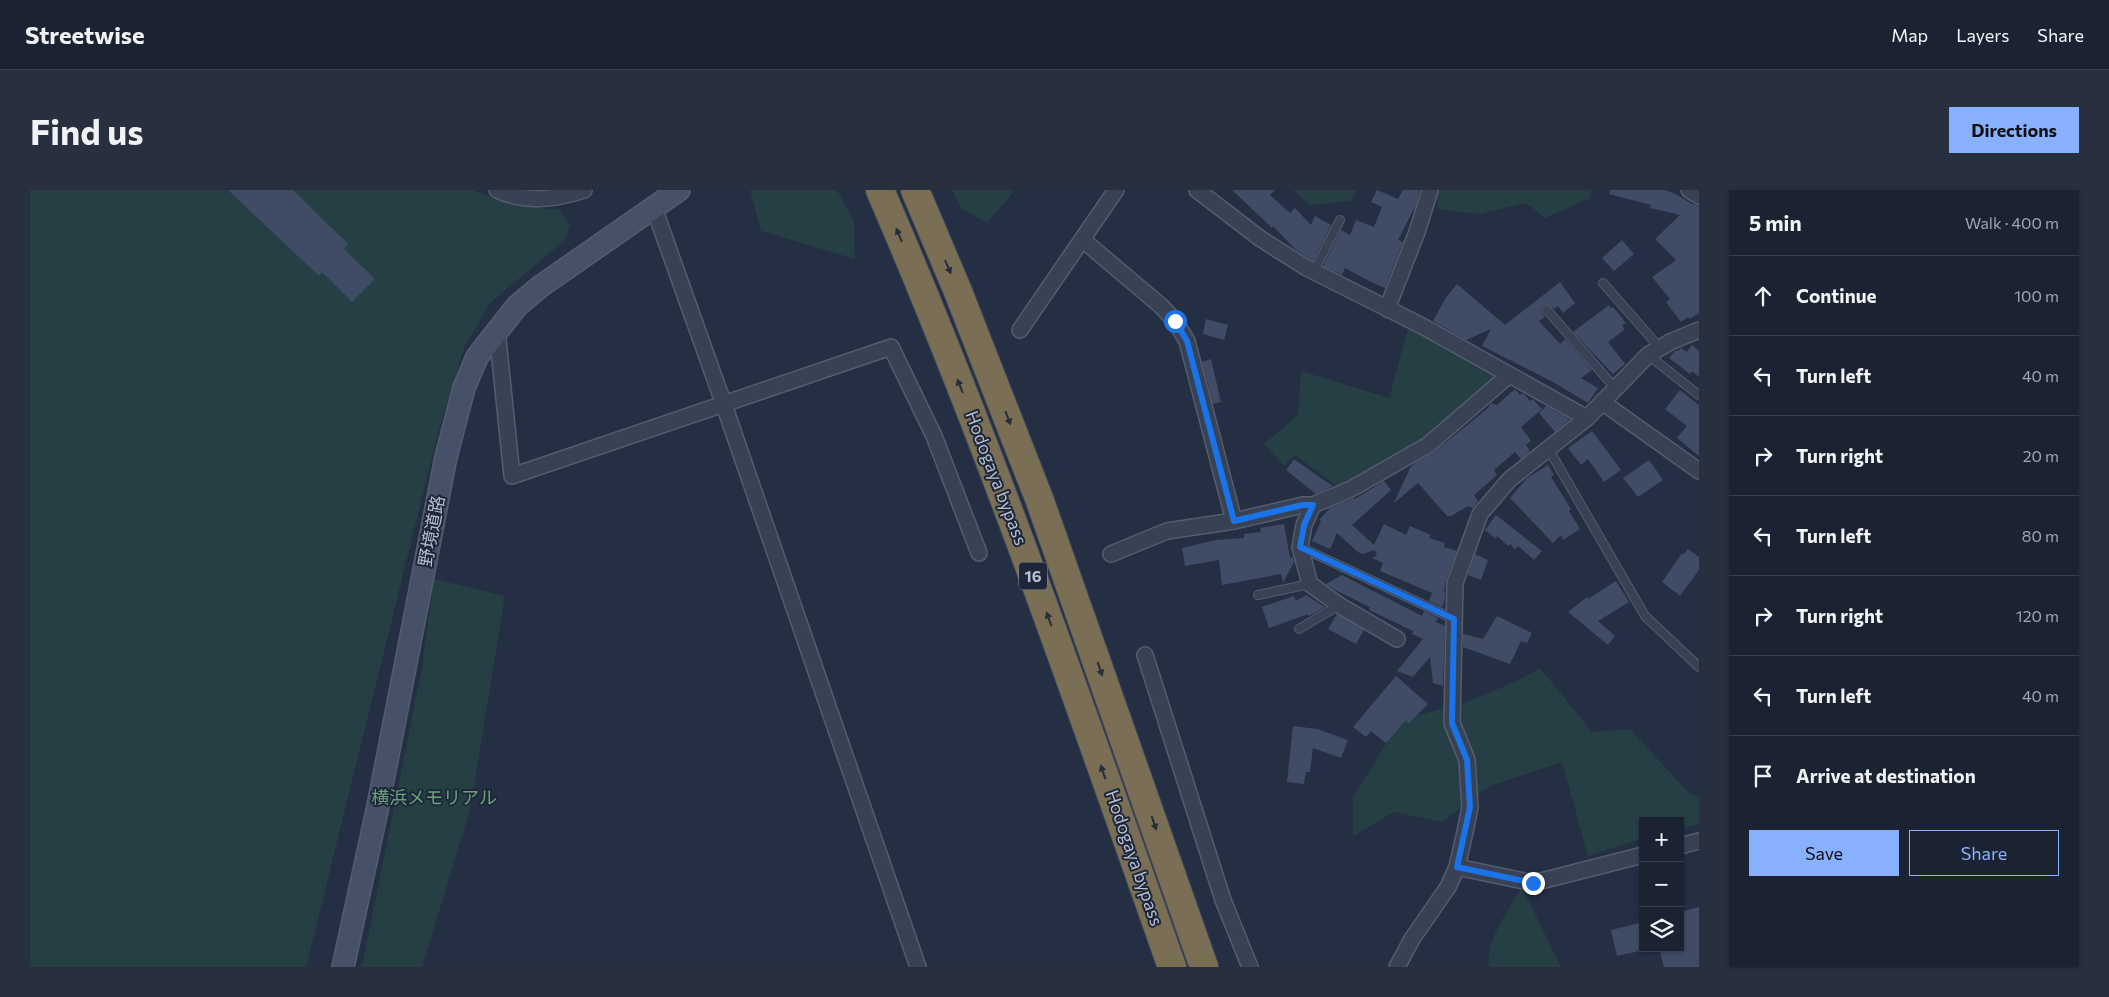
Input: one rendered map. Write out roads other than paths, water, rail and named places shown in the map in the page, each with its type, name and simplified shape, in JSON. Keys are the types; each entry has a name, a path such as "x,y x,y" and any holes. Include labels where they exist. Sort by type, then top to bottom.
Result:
{"highway":[{"name":"Hodogaya bypass","path":"880,190 917,276 1009,508 1172,967"},
{"name":"Hodogaya bypass","path":"915,190 957,289 1040,501 1204,967"}],"street":[{"path":"497,190 522,199 536,199 584,190"},
{"name":"野境道路","path":"343,967 378,806 446,456 464,388 476,357 517,306 541,286 678,190"},
{"path":"1020,330 1116,190"},
{"path":"1197,190 1261,239 1314,272 1387,309 1586,418"},
{"path":"1387,309 1417,232 1430,190"},
{"path":"1689,190 1699,196"},
{"path":"654,208 918,967"},
{"path":"1083,240 1161,306 1175,321 1187,341 1234,521"},
{"path":"497,330 512,476 723,402 891,346 934,436 979,553"},
{"path":"1397,967 1412,939 1448,887 1457,867 1470,807 1467,760 1452,723 1455,583 1480,514 1509,480 1586,418 1654,351 1699,330"},
{"path":"1111,554 1167,531 1234,521 1303,505 1313,505 1351,489 1428,445 1508,376"},
{"path":"1602,402 1699,471"},
{"path":"1313,505 1304,525 1300,547 1310,584 1339,605 1397,639"},
{"path":"1146,655 1224,900 1250,967"},
{"path":"1684,845 1699,841"},
{"path":"1457,867 1533,883 1639,856"}],"lane":[{"path":"1314,272 1340,220"},
{"path":"1603,283 1654,351 1699,395"},
{"path":"1547,310 1615,388"},
{"path":"1548,448 1645,616 1699,667"},
{"path":"1300,547 1454,619"},
{"path":"1258,595 1310,584"},
{"path":"1299,629 1339,605"}],"park label":[{"name":"横浜メモリアル","path":"434,798"}]}
